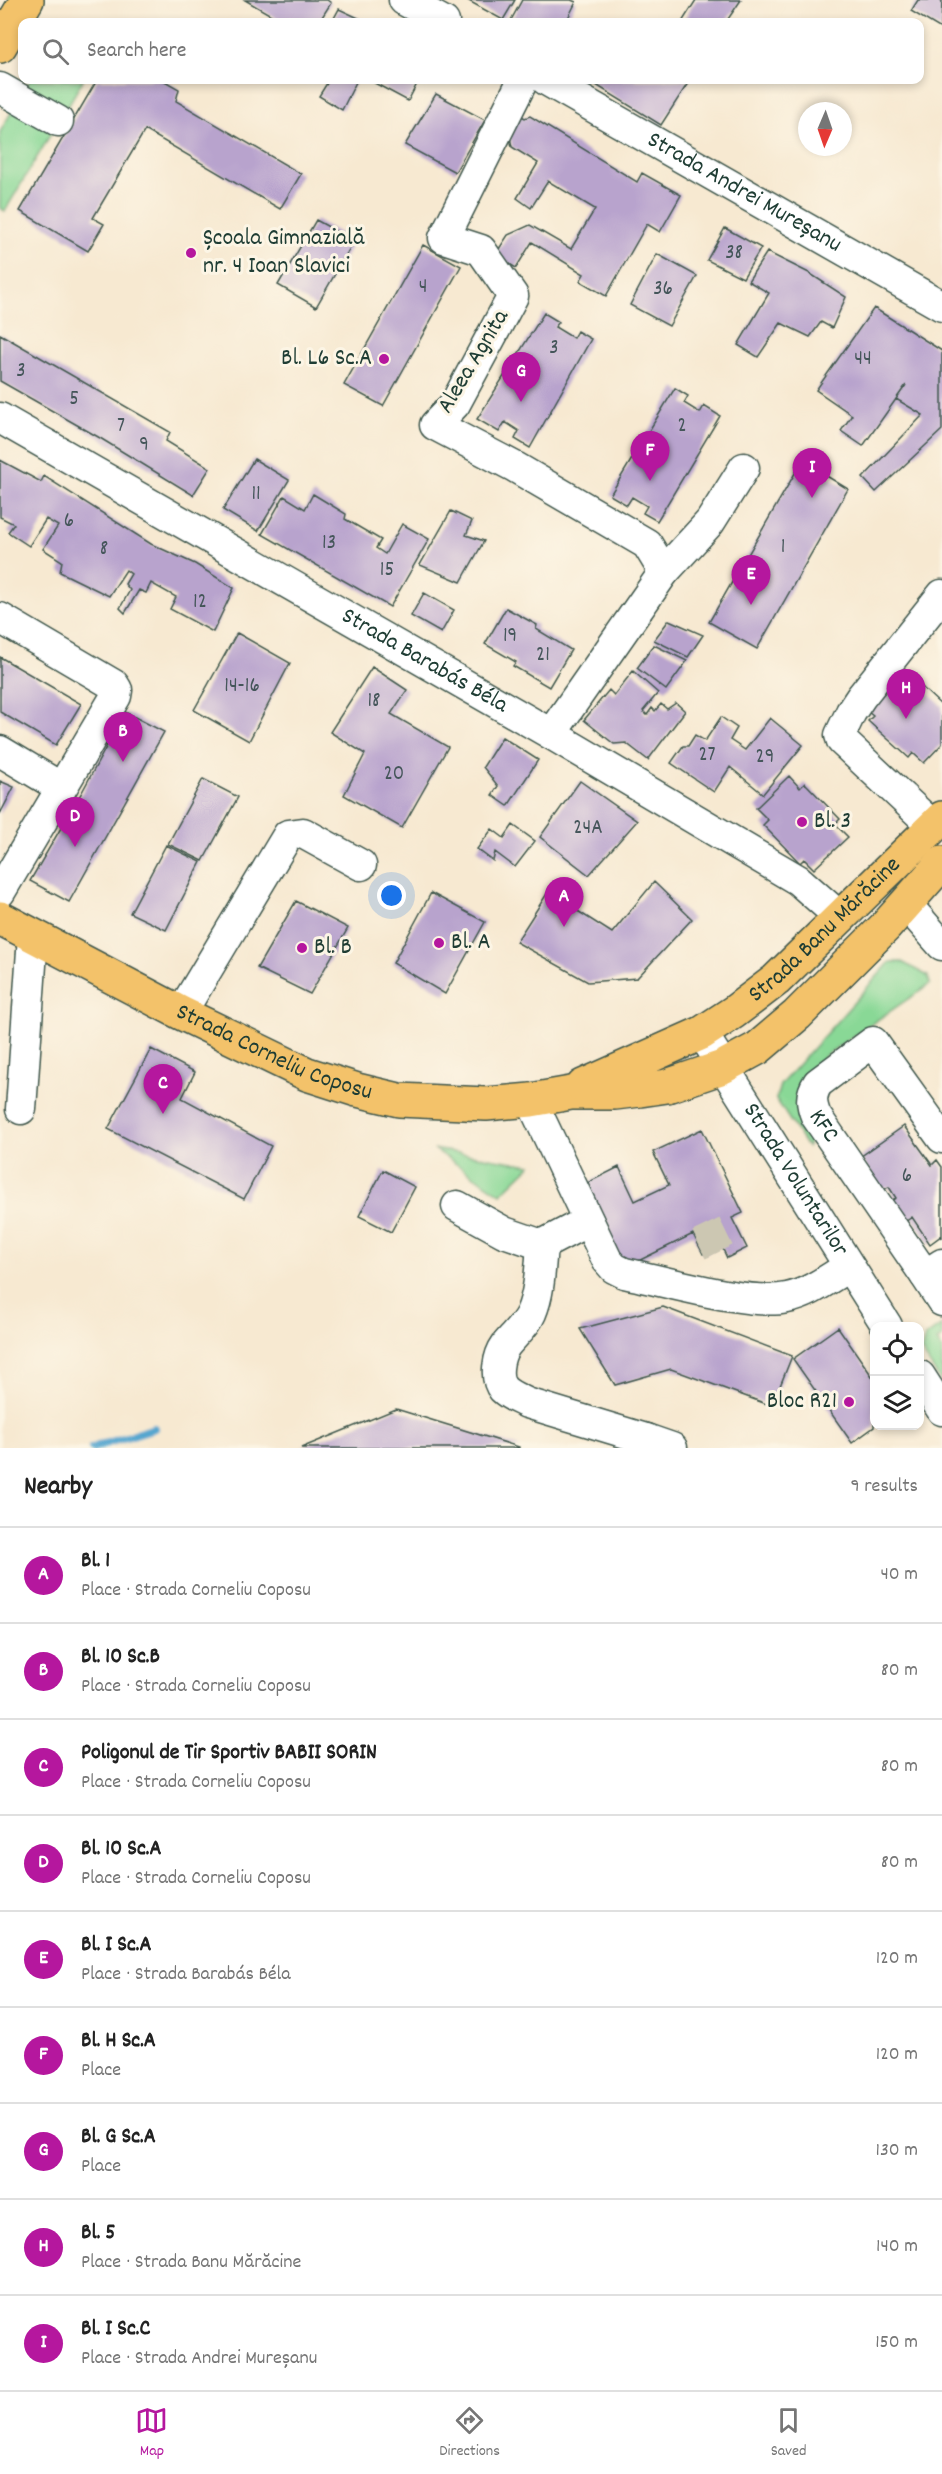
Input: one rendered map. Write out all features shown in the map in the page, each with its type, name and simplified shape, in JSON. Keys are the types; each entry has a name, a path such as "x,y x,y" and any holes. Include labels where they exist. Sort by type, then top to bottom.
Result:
{"main road":[{"path":"0,46 27,0"},
{"name":"Strada Banu Mărăcine","path":"702,1033 776,980 938,823"},
{"name":"Strada Banu Mărăcine","path":"723,1066 758,1048 797,1016 906,904 942,862"},
{"name":"Strada Corneliu Coposu","path":"0,918 181,1013 307,1074 399,1100 486,1104 531,1100 571,1093 615,1093 667,1086 723,1066"},
{"name":"Strada Corneliu Coposu","path":"571,1093 702,1033"}],"street":[{"path":"404,0 437,18"},
{"name":"Aleea Agnita","path":"521,84 444,238 481,250 513,296 455,404 435,425 533,477 647,544 664,572"},
{"name":"Strada Andrei Mureșanu","path":"553,84 942,306"},
{"path":"0,88 58,121"},
{"name":"Strada Barabás Béla","path":"0,418 551,734 798,880 840,917"},
{"path":"551,734 664,572 710,522 744,468"},
{"path":"938,823 842,741 840,735 861,697 942,595"},
{"path":"0,618 114,685 117,690 116,696 60,787 0,892"},
{"path":"0,751 60,787"},
{"path":"181,1013 288,835 303,833 361,865"},
{"path":"906,904 942,945"},
{"path":"21,1109 33,936"},
{"name":"Strada Voluntarilor","path":"702,1033 884,1322"},
{"name":"KFC","path":"933,1269 816,1116 811,1099 813,1091 818,1083 873,1042 942,1138"},
{"path":"531,1100 607,1260 614,1268 624,1273 729,1295 758,1299 786,1299 804,1293 848,1267"},
{"path":"457,1206 504,1232 543,1245 588,1221"},
{"path":"543,1245 532,1312 504,1348 499,1360 498,1373 501,1387 510,1395 527,1402 653,1445"},
{"path":"933,1269 942,1301"},
{"path":"924,1382 942,1410"}],"green space":[{"path":"28,84 81,84 65,111 25,88"},
{"path":"13,109 52,132 5,211 0,208 0,132"},
{"path":"890,962 902,962 928,976 930,984 826,1055 805,1076 800,1114 812,1138 807,1147 776,1099 780,1085"},
{"path":"434,1149 531,1165 501,1194"},
{"path":"942,1325 942,1338 937,1341 942,1349 942,1383 924,1356 925,1337"}],"building":[{"path":"245,0 327,0 331,3 322,18 276,18"},
{"path":"467,0 515,0 504,18 499,18"},
{"path":"522,0 571,0 576,2 568,18 512,18"},
{"path":"696,0 741,0 729,18 685,18"},
{"path":"918,0 942,0 941,29 924,18 911,11"},
{"path":"339,9 358,18 334,18"},
{"path":"95,84 170,84 179,89 176,101 301,174 280,209 145,130 93,218 104,224 88,251 20,211"},
{"path":"326,84 355,84 342,110 319,96"},
{"path":"376,84 417,84 408,101"},
{"path":"594,84 687,84 661,125"},
{"path":"436,94 485,120 455,172 405,145"},
{"path":"513,111 525,118 530,116 637,182 642,173 681,195 660,232 647,224 606,296 580,281 584,274 532,242 516,268 495,255 508,235 530,225 571,249 595,209 548,181 531,208 517,198 538,163 512,147 507,122"},
{"path":"316,220 354,241 316,307 278,285"},
{"path":"725,228 761,248 743,278 707,260"},
{"path":"423,245 461,266 383,406 344,385"},
{"path":"767,252 809,273 846,297 832,328 821,322 810,337 781,323 758,357 738,345 769,293 748,281"},
{"path":"657,254 697,276 669,326 630,305"},
{"path":"874,308 942,351 942,430 876,492 863,478 923,415 896,399 863,446 841,431 852,415 816,390"},
{"path":"544,313 559,322 555,327 573,338 577,331 591,339 530,448 515,439 519,431 505,422 499,432 477,419"},
{"path":"0,334 170,432 166,441 210,468 193,495 0,381"},
{"path":"675,388 688,396 684,403 700,413 704,406 720,416 657,521 643,513 647,506 632,497 627,505 610,495"},
{"path":"254,459 289,480 258,531 223,510"},
{"path":"0,460 41,482 44,476 151,544 195,564 234,588 213,632 170,609 176,597 151,583 146,593 139,590 125,613 120,608 130,590 125,584 131,574 126,570 109,596 60,572 62,561 43,549 58,526 46,519 29,546 8,532 14,524 0,517"},
{"path":"802,461 848,489 757,649 709,622"},
{"path":"313,494 346,514 345,519 381,540 376,548 385,554 402,524 429,539 390,607 262,534 284,496 305,509"},
{"path":"451,511 472,521 466,535 484,541 461,582 420,565"},
{"path":"424,593 454,610 441,633 411,616"},
{"path":"506,608 537,625 536,629 571,650 549,687 513,666 516,662 485,644"},
{"path":"669,620 703,635 688,657 654,640"},
{"path":"237,633 290,663 249,741 194,710"},
{"path":"654,645 687,661 666,690 637,668"},
{"path":"0,657 81,704 56,745 0,712"},
{"path":"372,667 407,690 391,714 448,747 402,828 344,795 365,754 330,732"},
{"path":"633,671 658,693 643,711 647,715 652,708 655,711 661,704 667,709 676,703 685,711 648,760 626,743 614,744 584,720 609,690 614,695"},
{"path":"895,672 905,681 910,676 942,706 942,744 924,763 913,753 909,758 868,721 873,716 862,707"},
{"path":"125,712 164,732 69,902 30,881"},
{"path":"721,717 737,728 730,740 745,750 770,718 803,745 763,794 730,767 714,792 671,763 683,746 688,746 695,735 705,741"},
{"path":"502,737 538,760 508,806 492,795 498,786 483,767"},
{"name":"Bl. 3","path":"789,776 800,788 805,783 840,819 835,824 848,837 814,869 804,859 800,863 763,825 768,820 756,808"},
{"path":"203,779 238,797 203,861 168,844"},
{"path":"0,781 14,787 0,814"},
{"path":"580,781 637,821 589,875 540,837"},
{"path":"513,825 535,841 515,867 495,852 493,861 477,849 492,829 504,838"},
{"path":"166,845 201,862 166,930 130,913"},
{"path":"654,882 692,919 637,978 588,982 516,942 548,892 612,933"},
{"name":"Bl. A","path":"431,893 485,922 445,994 393,963"},
{"name":"Bl. B","path":"296,901 348,928 310,994 257,968"},
{"path":"151,1049 195,1072 182,1098 271,1146 244,1199 108,1129"},
{"path":"904,1126 932,1165 937,1160 942,1167 942,1238 941,1236 930,1244 912,1217 905,1222 890,1201 896,1198 889,1187 881,1190 860,1157"},
{"path":"702,1129 743,1213 732,1218 747,1248 727,1258 721,1245 703,1254 693,1234 624,1268 583,1185 619,1167 635,1201 669,1185 653,1152"},
{"path":"383,1170 415,1187 391,1232 359,1216"},
{"path":"663,1307 792,1356 772,1406 671,1369 615,1385 580,1329"},
{"name":"Bloc R21","path":"838,1327 870,1373 870,1430 852,1443 793,1359"},
{"path":"396,1409 519,1447 519,1448 301,1448"}],"waterway":[{"path":"92,1448 154,1428"}],"tunnel":[{"path":"699,1245 736,1227"}],"place":[{"name":"Școala Gimnazială nr. 4 Ioan Slavici","path":"191,253"},
{"name":"Bl. L6 Sc.A","path":"384,359"},
{"name":"Bl. G Sc.A","path":"521,402"},
{"name":"Bl. H Sc.A","path":"650,481"},
{"name":"Bl. I Sc.C","path":"812,498"},
{"name":"Bl. I Sc.A","path":"751,605"},
{"name":"Bl. 5","path":"906,719"},
{"name":"Bl. 10 Sc.B","path":"123,762"},
{"name":"Bl. 3","path":"802,822"},
{"name":"Bl. 10 Sc.A","path":"75,847"},
{"name":"Bl. 1","path":"564,927"},
{"name":"Bl. A","path":"439,943"},
{"name":"Bl. B","path":"302,948"},
{"name":"Poligonul de Tir Sportiv BABII SORIN","path":"163,1114"},
{"name":"Bloc R21","path":"849,1402"}]}
